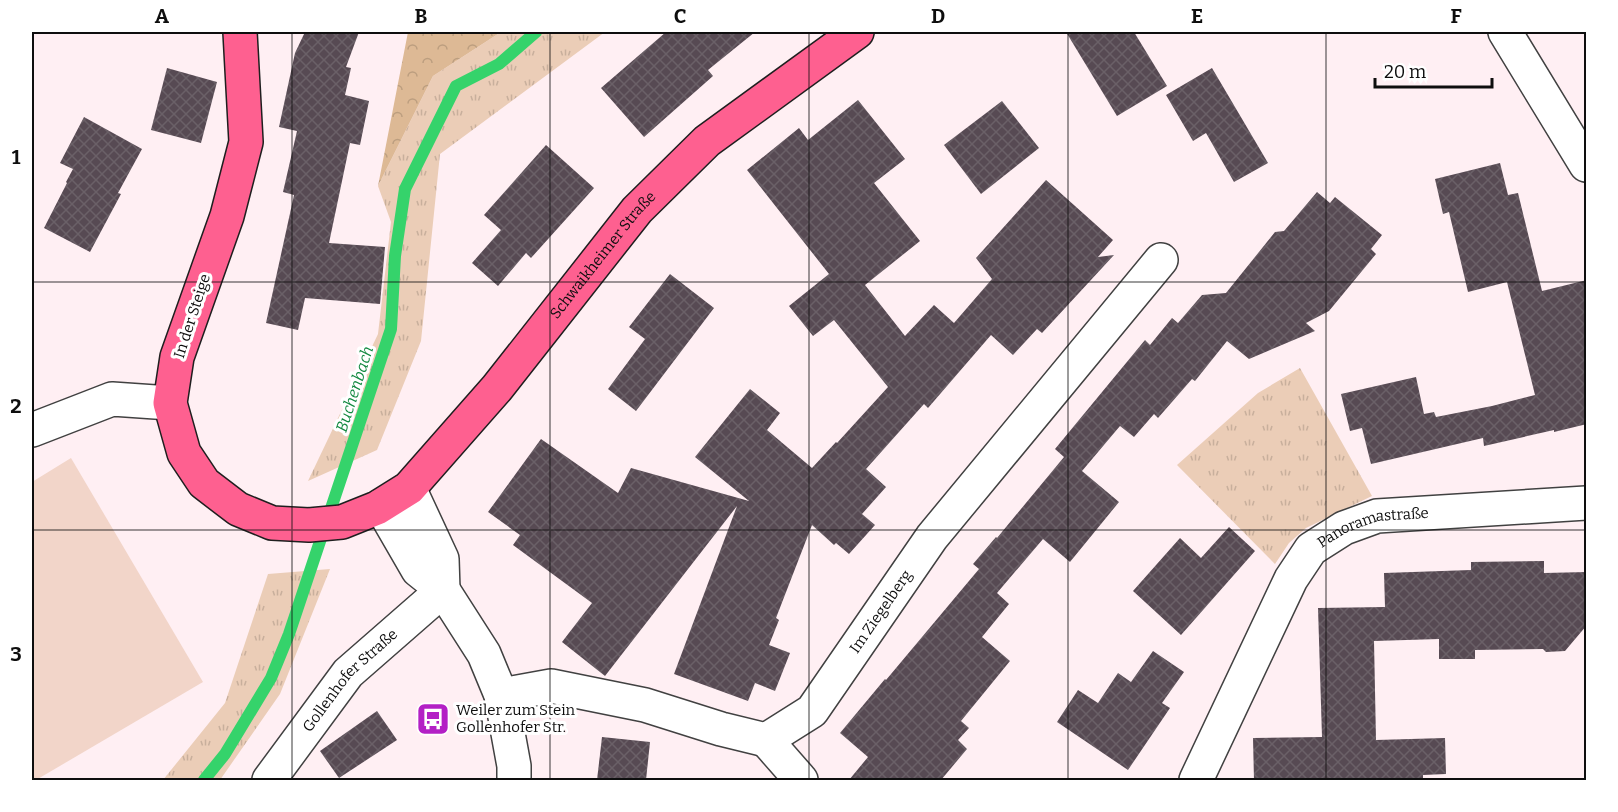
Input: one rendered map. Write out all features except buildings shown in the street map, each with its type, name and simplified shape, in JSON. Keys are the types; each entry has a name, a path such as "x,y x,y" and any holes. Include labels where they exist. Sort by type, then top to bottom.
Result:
{"main road":[{"name":"In der Steige","path":"240,32 246,142 227,216 177,357 170,403 184,453 204,483 238,509 272,523 309,525 342,522 379,507"},
{"name":"Schwaikheimer Straße","path":"379,507 409,488 497,388 637,210 707,141 856,32"}],"street":[{"path":"1505,32 1587,165"},
{"name":"Im Ziegelberg","path":"766,740 812,711 932,537 1161,260"},
{"path":"32,430 112,399 170,403"},
{"path":"409,488 442,559 443,590"},
{"name":"Panoramastraße","path":"1196,780 1291,579 1311,549 1344,528 1377,516 1587,503"},
{"path":"379,507 418,570 443,590 484,654 501,695 514,780"},
{"name":"Gollenhofer Straße","path":"269,780 348,673 443,590"},
{"path":"501,695 550,686 645,705 721,729 766,740 801,780"}],"green space":[{"path":"408,32 501,32 433,76 378,186"},
{"path":"501,32 605,32 440,154 421,341 377,450 308,481 378,334 391,222 378,186 433,76"},
{"path":"1300,368 1372,496 1306,528 1289,543 1275,564 1177,465 1258,393"},
{"path":"330,569 280,694 220,780 163,780 225,703 268,574"}],"shaded area":[{"path":"71,458 203,682 36,780 32,780 32,482"}],"waterway":[{"name":"Buchenbach","path":"204,780 225,754 271,678 289,634 391,329 395,256 405,189 456,86 499,64 536,32"}],"place":[{"name":"Weiler zum Stein Gollenhofer Str.","path":"433,719"}]}
